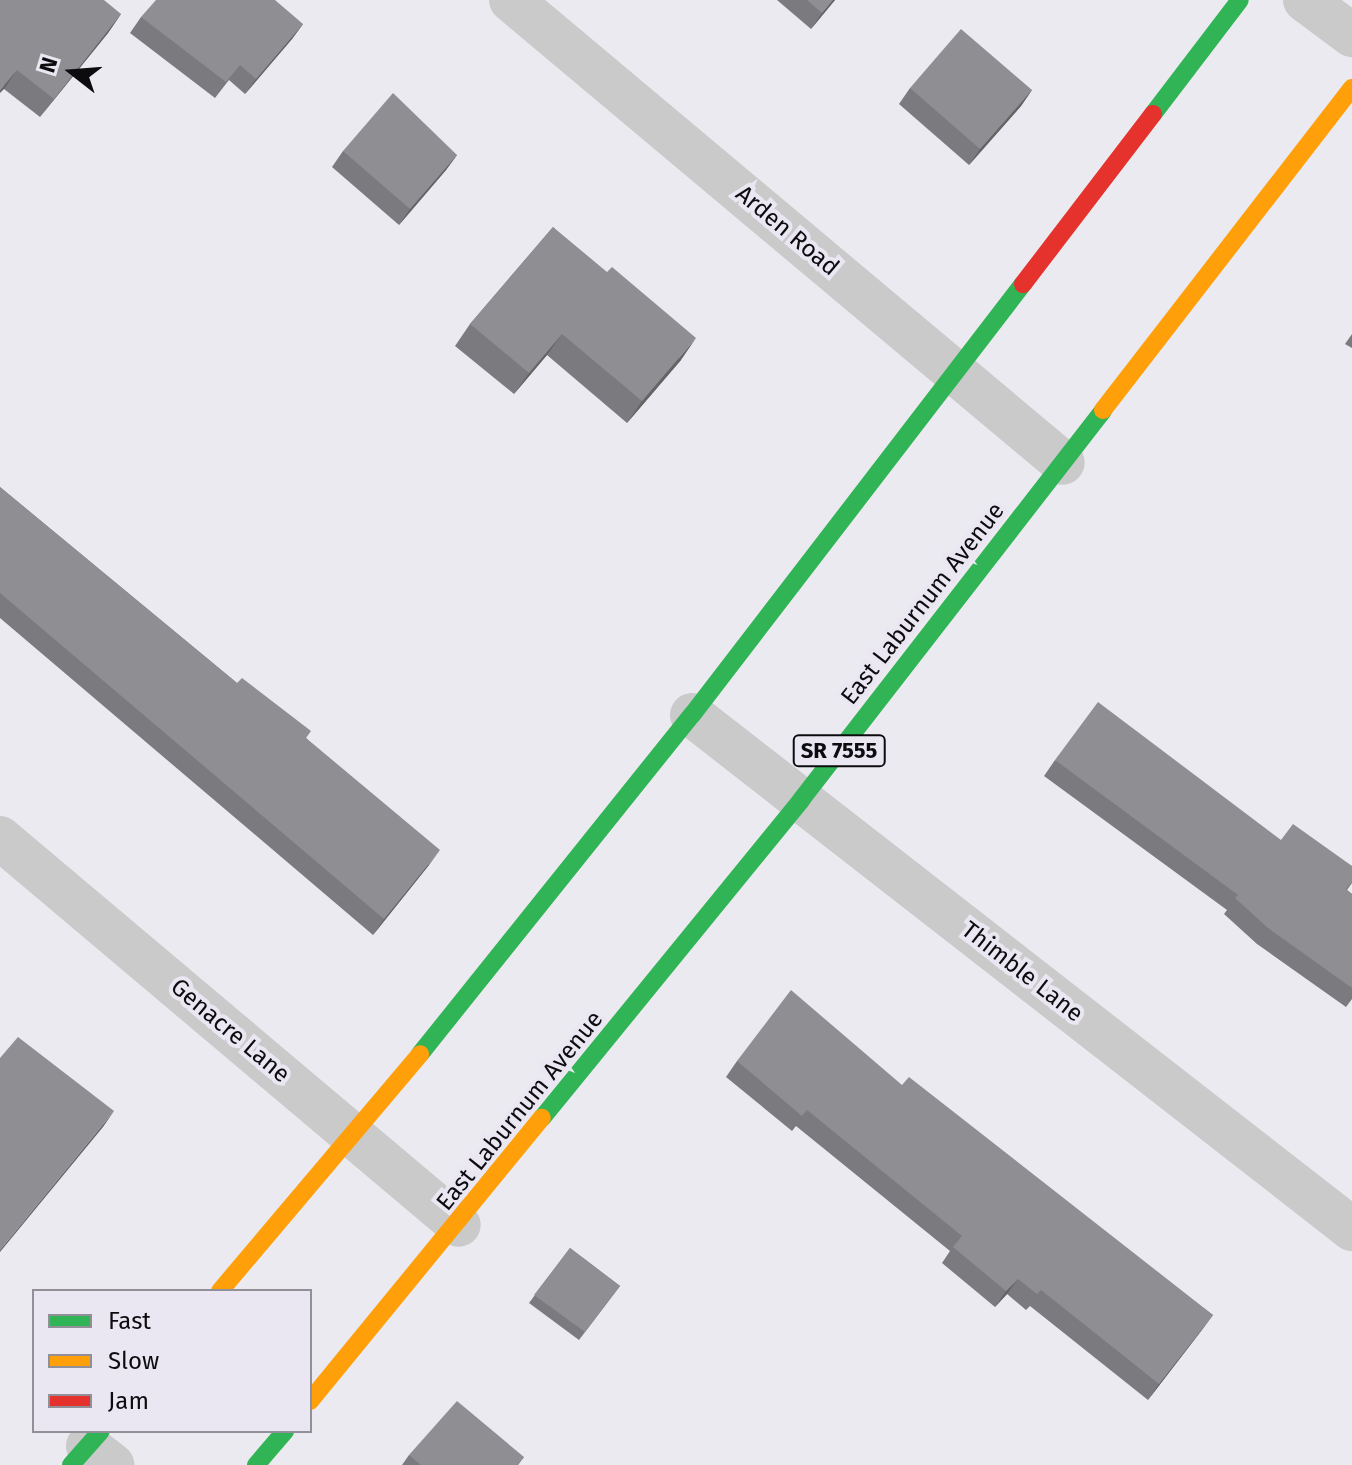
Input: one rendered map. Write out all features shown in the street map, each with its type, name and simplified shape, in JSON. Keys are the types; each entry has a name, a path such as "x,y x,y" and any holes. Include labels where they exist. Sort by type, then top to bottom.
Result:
{"main road":[{"path":"222,1289 352,1135 692,715 1240,0"},
{"name":"East Laburnum Avenue","path":"312,1399 459,1225 801,800 1352,88"},
{"path":"256,1465 283,1433"}],"street":[{"name":"Arden Road","path":"511,0 1063,463"},
{"path":"1305,0 1352,35"},
{"name":"Thimble Lane","path":"692,715 1352,1229"},
{"name":"Genacre Lane","path":"0,838 459,1225"}],"building":[{"path":"0,0 104,0 121,14 54,99 17,70 0,90"},
{"path":"156,0 275,0 303,24 256,79 240,65 226,82 141,17"},
{"path":"807,0 833,0 822,13"},
{"path":"961,29 1032,90 980,149 910,88"},
{"path":"393,93 457,155 410,209 343,151"},
{"path":"553,227 607,272 612,267 696,338 642,401 562,334 529,373 470,324"},
{"path":"0,487 237,683 242,678 311,731 306,738 440,850 384,919 0,593"},
{"path":"1098,702 1281,840 1293,824 1352,866 1352,882 1346,889 1352,894 1352,988 1268,928 1235,898 1238,895 1055,760"},
{"path":"791,990 902,1085 909,1077 1213,1315 1159,1384 1041,1290 1037,1294 1018,1279 1006,1291 953,1247 962,1236 807,1110 802,1116 737,1061"},
{"path":"18,1037 114,1111 0,1250 0,1058"},
{"path":"570,1248 620,1286 585,1332 534,1295"},
{"path":"457,1401 524,1457 517,1465 421,1465 409,1455"}],"traffic: fast":[{"path":"1153,114 1240,0"},
{"path":"420,1054 692,715 1023,284"},
{"path":"542,1118 801,800 1103,410"},
{"path":"71,1465 99,1433"},
{"path":"256,1465 283,1433"}],"traffic: slow":[{"path":"1103,410 1352,88"},
{"path":"222,1289 420,1054"},
{"path":"312,1399 542,1118"}],"traffic: jam":[{"path":"1023,284 1153,114"}]}
